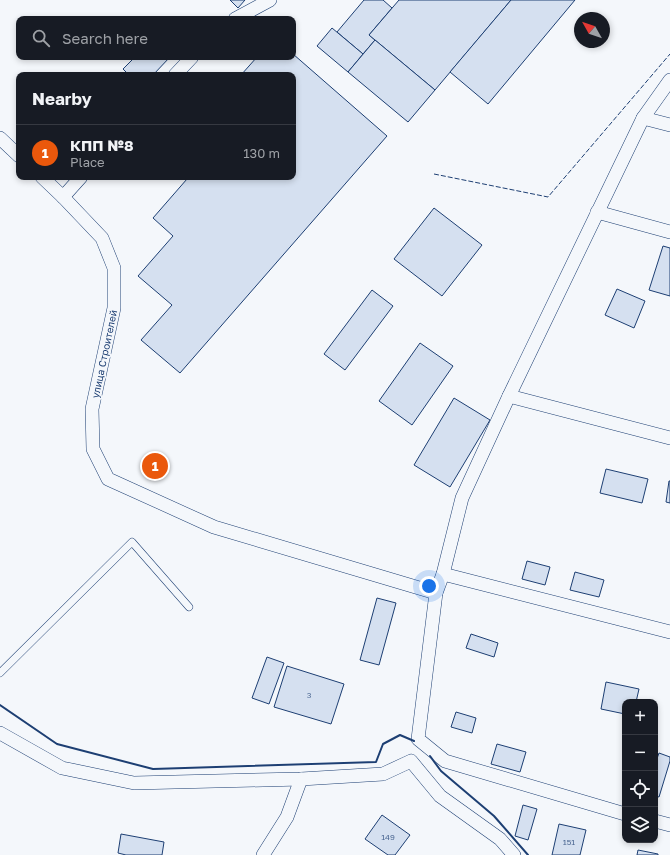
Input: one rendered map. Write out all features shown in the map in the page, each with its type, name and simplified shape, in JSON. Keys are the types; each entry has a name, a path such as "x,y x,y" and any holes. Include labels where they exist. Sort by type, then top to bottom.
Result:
{"street":[{"path":"241,16 270,0"},
{"path":"179,72 189,60"},
{"path":"412,761 418,739 436,593 443,574 462,498 509,396 643,118 670,80"},
{"path":"643,118 670,125"},
{"path":"0,139 16,153"},
{"name":"улица Строителей","path":"45,180 63,196 102,238 114,268 114,308 92,409 93,449 108,479 214,527 436,593"},
{"path":"63,196 78,180"},
{"path":"597,212 670,232"},
{"path":"509,396 670,438"},
{"path":"443,574 670,632"},
{"path":"0,733 62,768 134,783 301,779 383,774 412,761"},
{"path":"418,739 445,761 622,813"},
{"path":"412,761 440,796 500,839 514,855"},
{"path":"263,855 287,817 301,779"},
{"path":"658,822 670,825"}],"lane":[{"path":"0,673 132,542 189,606"}],"building":[{"path":"230,0 245,0 238,8"},
{"path":"364,0 383,0 392,8 369,35 375,40 363,54 337,32"},
{"path":"399,0 511,0 435,90 369,35"},
{"path":"511,0 575,0 488,104 450,72"},
{"path":"332,28 363,54 348,72 317,46"},
{"path":"375,40 435,90 408,122 348,72"},
{"path":"296,57 387,136 180,373 141,340 172,305 138,276 173,236 153,218 186,180 296,180 296,72 244,72 254,60 296,60"},
{"path":"132,60 167,60 156,72 126,72 123,69"},
{"path":"434,208 482,245 442,296 394,259"},
{"path":"663,246 670,248 670,296 649,290"},
{"path":"617,289 645,301 634,328 605,315"},
{"path":"372,290 393,306 345,370 324,354"},
{"path":"420,343 453,366 412,425 379,401"},
{"path":"454,398 490,420 450,487 414,465"},
{"path":"152,456 165,463 158,476 145,469"},
{"path":"606,469 648,479 642,503 600,493"},
{"path":"670,481 670,503 666,502"},
{"path":"527,561 550,567 545,585 522,579"},
{"path":"575,572 604,580 599,597 570,590"},
{"path":"377,598 396,603 379,665 360,660"},
{"path":"471,634 498,643 494,657 466,648"},
{"path":"267,657 284,663 269,704 252,698"},
{"path":"287,666 344,684 331,724 274,707"},
{"path":"606,682 639,689 637,699 622,699 622,713 601,709"},
{"path":"456,712 476,718 472,733 451,727"},
{"path":"497,744 526,752 520,772 491,764"},
{"path":"659,753 670,757 659,797 658,797"},
{"path":"523,805 537,809 528,840 515,836"},
{"path":"382,815 410,835 395,855 388,855 365,839"},
{"path":"559,824 586,830 580,855 552,855"},
{"path":"121,834 164,842 162,855 126,855 118,853"},
{"path":"638,850 658,854 658,855 637,855"}],"fence":[{"path":"434,174 548,197 670,54"}],"wall":[{"path":"0,705 57,744 153,769 376,762 383,744 400,735 414,741"},
{"path":"430,756 441,771 494,816 528,855"}],"place":[{"name":"КПП №8","path":"155,466"}]}
